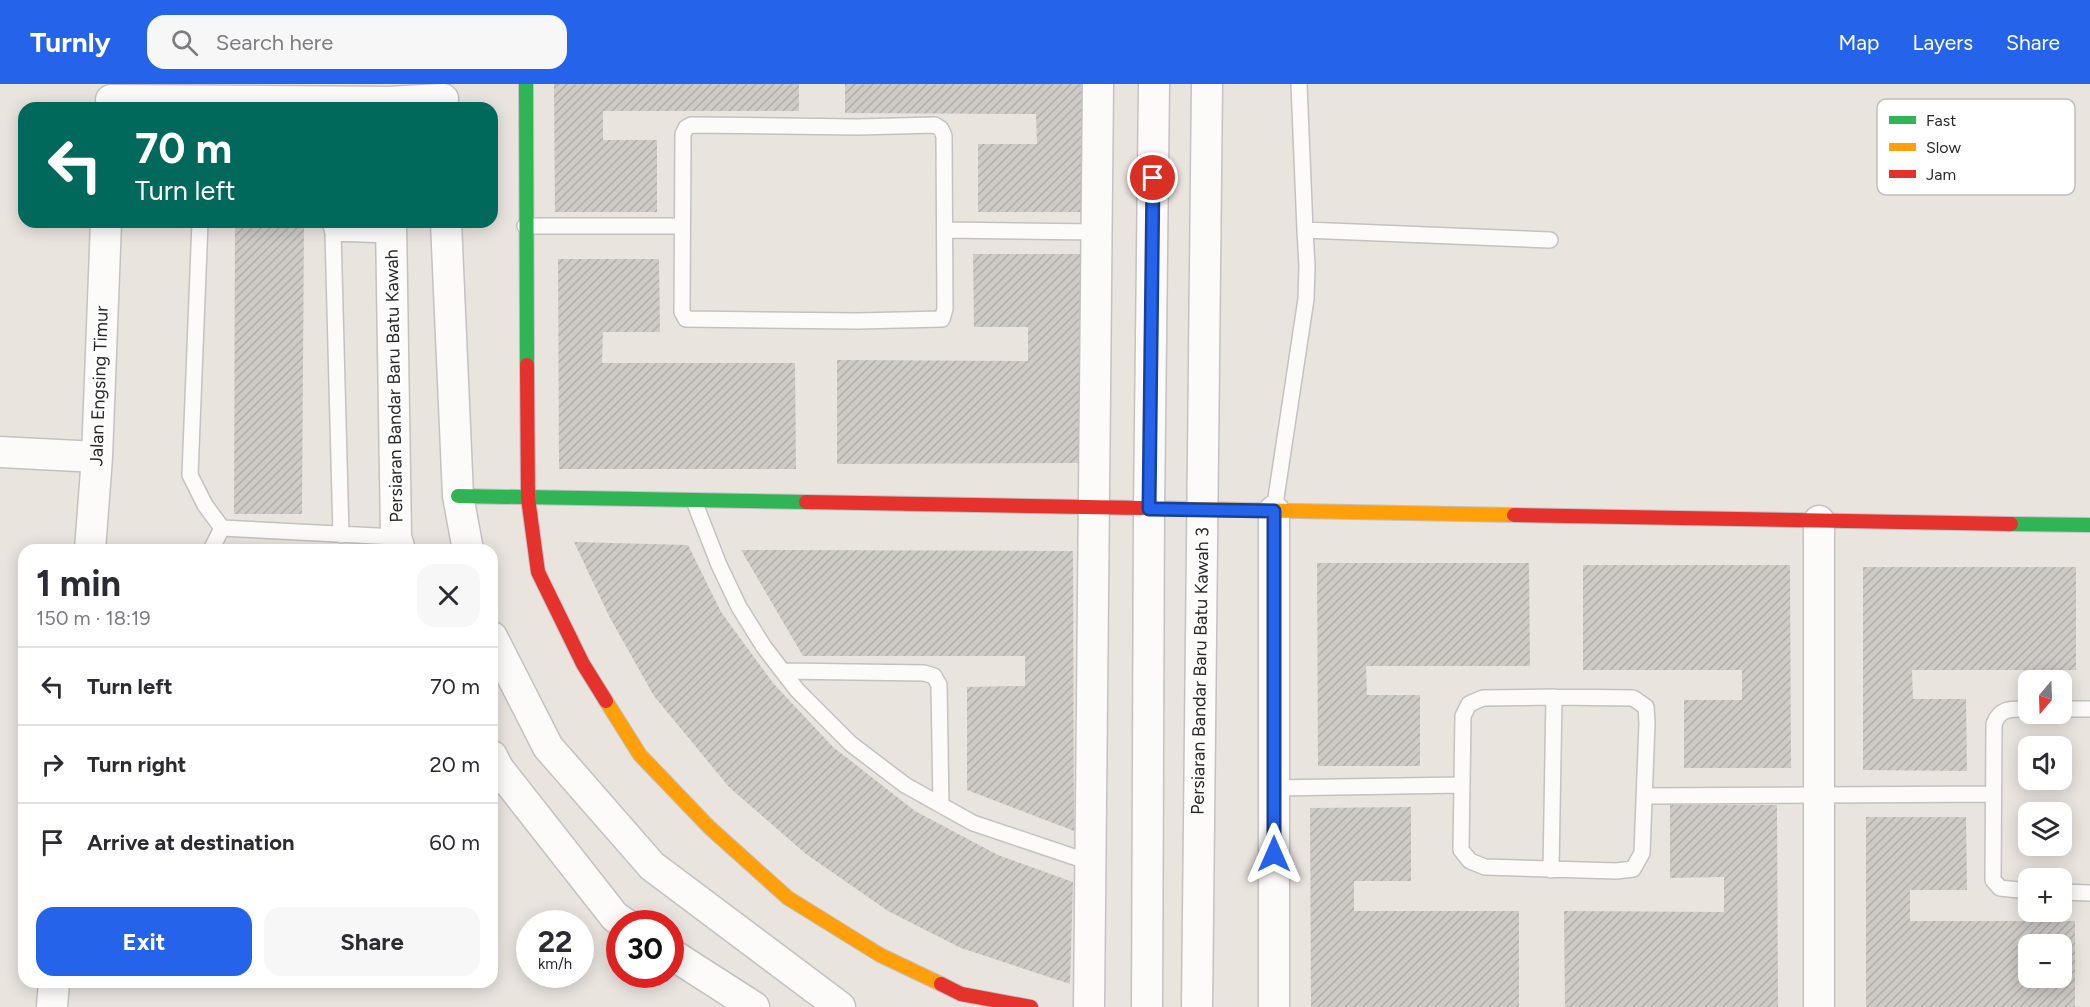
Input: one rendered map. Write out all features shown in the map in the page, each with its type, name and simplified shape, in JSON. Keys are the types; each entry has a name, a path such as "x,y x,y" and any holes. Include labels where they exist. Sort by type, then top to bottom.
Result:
{"street":[{"path":"526,84 528,498 538,572 583,664 639,755 709,827 788,897 880,955 961,994 1031,1007"},
{"path":"1089,1007 1098,84"},
{"path":"1147,1007 1154,84"},
{"name":"Persiaran Bandar Baru Batu Kawah 3","path":"1197,1007 1207,84"},
{"path":"111,97 443,97"},
{"name":"Jalan Engsing Timur","path":"90,544 97,457 106,228"},
{"path":"447,228 458,496 467,544"},
{"name":"Persiaran Bandar Baru Batu Kawah","path":"391,229 398,544"},
{"path":"0,452 97,457"},
{"path":"458,496 2090,525"},
{"path":"1274,511 1274,1007"},
{"path":"1819,521 1819,1007"},
{"path":"498,649 548,747 652,866 840,1007"},
{"path":"498,768 610,910"},
{"path":"684,962 754,1007"},
{"path":"52,1007 54,988"}],"lane":[{"path":"1274,511 1306,299 1307,266 1299,84"},
{"path":"691,125 858,127 934,125 942,129 944,136 945,230 945,309 942,318 694,321 686,319 682,312 683,134 691,125"},
{"path":"525,226 681,226"},
{"path":"200,228 190,475 205,505 222,528"},
{"path":"341,535 331,228 391,229"},
{"path":"945,230 1096,232"},
{"path":"1305,230 1550,240"},
{"path":"694,501 719,565 739,607 764,647 797,690 850,744 905,785 973,823 1089,862"},
{"path":"222,528 341,535 398,544"},
{"path":"214,544 222,528"},
{"path":"783,671 924,673 934,676 939,685 941,805"},
{"path":"1551,870 1554,697"},
{"path":"1554,697 1633,698 1646,707 1642,853 1632,869 1616,871 1485,867 1470,861 1461,850 1463,716 1469,704 1482,698 1554,697"},
{"path":"2018,710 2005,710 1997,716 1994,724 1993,794 1993,880 2000,888 2018,890"},
{"path":"2072,710 2090,710"},
{"path":"1274,788 1462,785"},
{"path":"1644,796 1993,794"},
{"path":"2072,892 2090,893"}],"building":[{"path":"554,84 799,84 799,111 603,111 603,140 657,140 657,212 555,212"},
{"path":"845,84 1085,84 1085,212 978,212 978,144 1037,144 1036,114 845,113"},
{"path":"235,228 304,228 302,514 234,514"},
{"path":"973,254 1081,254 1082,463 837,464 837,360 1028,361 1028,327 974,327"},
{"path":"558,259 659,259 660,332 603,332 602,363 795,363 796,469 559,469"},
{"path":"574,542 688,545 721,612 773,683 833,747 915,811 998,855 1073,882 1070,984 961,948 888,911 806,854 729,787 654,696 610,618"},
{"path":"741,550 1073,551 1074,831 967,790 967,687 1025,686 1025,656 803,656"},
{"path":"1317,563 1529,563 1530,666 1366,666 1367,695 1420,695 1420,766 1318,766"},
{"path":"1583,565 1790,565 1791,768 1684,768 1684,700 1742,700 1742,670 1583,670"},
{"path":"1863,567 2076,567 2076,670 1912,670 1913,699 1966,699 1967,771 1863,770"},
{"path":"1670,805 1777,805 1778,1007 1565,1007 1564,911 1724,912 1724,877 1670,878"},
{"path":"1411,807 1411,881 1354,881 1354,911 1519,911 1519,1007 1311,1007 1310,808"},
{"path":"1866,817 1966,817 1967,890 1910,890 1910,921 2075,921 2075,1007 1866,1007"}],"traffic: fast":[{"path":"526,84 527,365"},
{"path":"458,496 806,502"},
{"path":"2011,524 2090,525"}],"traffic: slow":[{"path":"1141,508 1514,515"},
{"path":"606,701 640,755 709,827 788,898 880,955 941,984"}],"traffic: jam":[{"path":"527,365 528,498 538,572 583,664 606,701"},
{"path":"806,502 1141,508"},
{"path":"1514,515 2011,524"},
{"path":"941,984 961,994 1031,1007"}],"route":[{"path":"1153,178 1149,509 1274,511 1274,854"}]}
